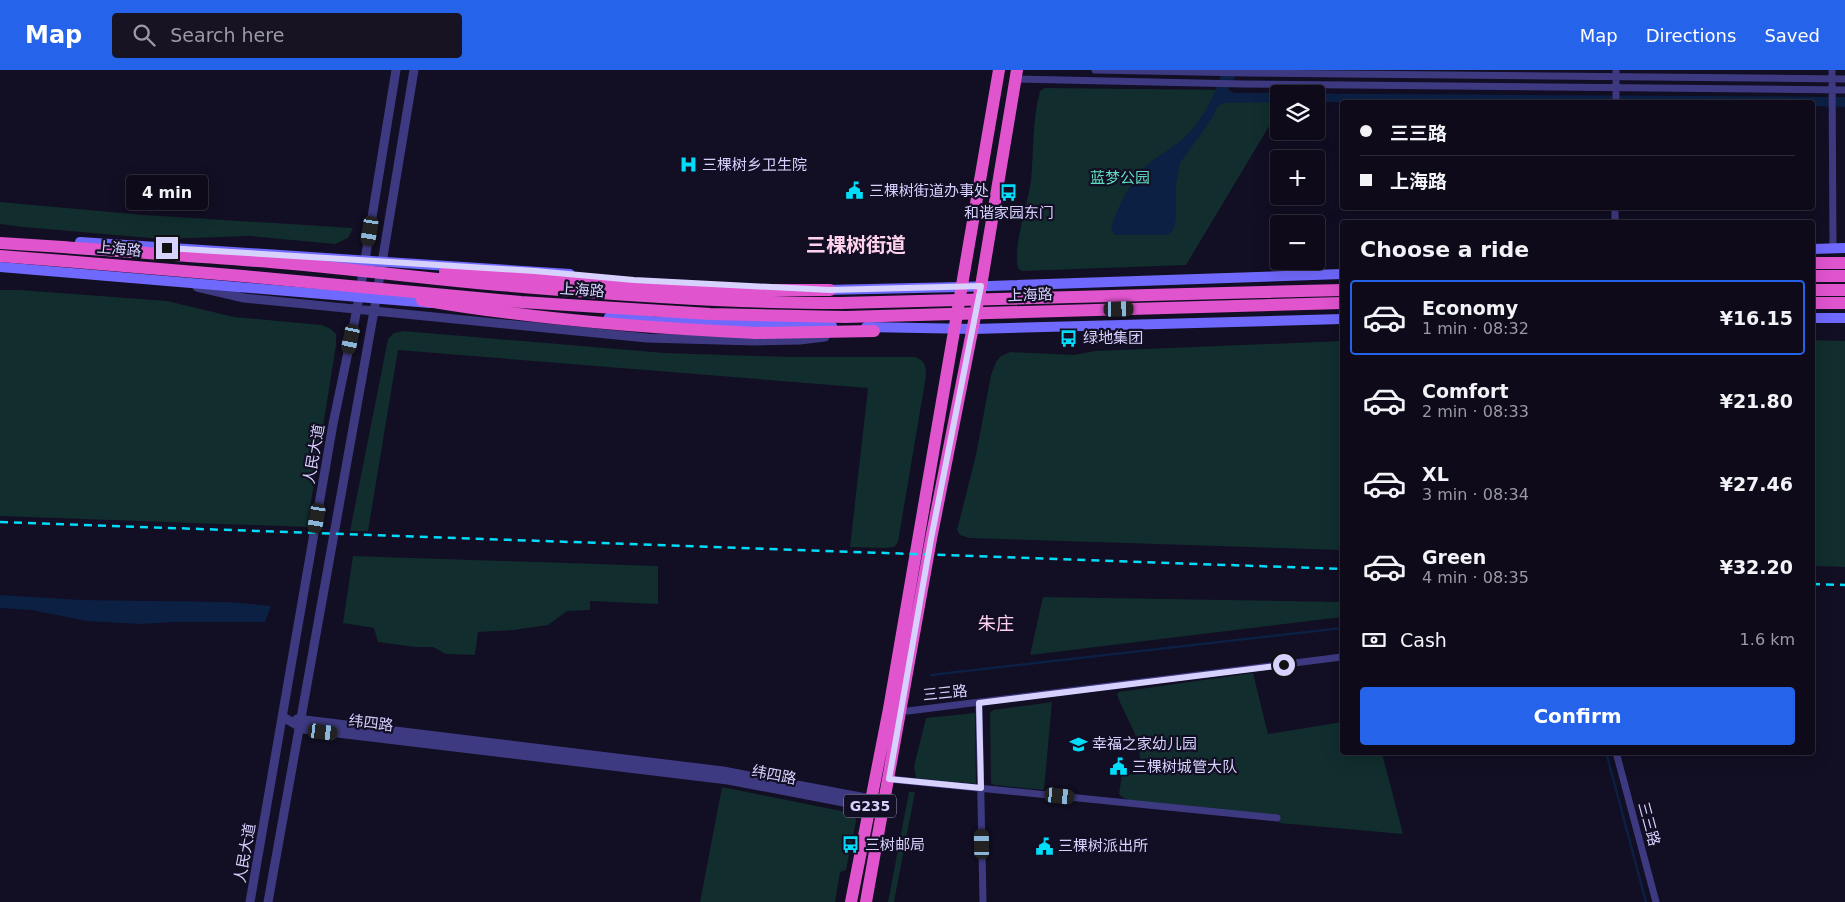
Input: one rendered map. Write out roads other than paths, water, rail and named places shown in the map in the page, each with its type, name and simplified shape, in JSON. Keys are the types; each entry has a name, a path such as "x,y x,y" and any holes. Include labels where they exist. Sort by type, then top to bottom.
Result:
{"highway":[{"name":"G235","path":"851,902 889,709 948,329 961,287 1000,70"},
{"name":"G235","path":"866,902 931,539 981,286 1017,75"},
{"name":"上海路","path":"0,243 293,264 488,284 777,303 1340,290"},
{"name":"上海路","path":"0,256 548,304 710,314 845,317 1340,303"},
{"path":"1815,268 1845,262"},
{"path":"293,264 488,273 718,290 830,290"},
{"path":"1815,268 1845,276"},
{"path":"244,276 319,290 414,299 488,312 645,326 756,333 874,332"},
{"path":"1815,290 1845,290"},
{"path":"1815,303 1845,303"}],"main road":[{"name":"上海路","path":"0,237 535,271 634,280 830,290 1340,274"},
{"path":"1815,249 1845,248"},
{"name":"上海路","path":"0,267 652,321 973,329 1340,319"},
{"path":"1815,318 1845,318"}],"street":[{"name":"人民大道","path":"250,902 333,424 359,298 396,70"},
{"path":"268,902 374,311 414,70"},
{"path":"1095,70 1215,73 1616,73 1845,79"},
{"path":"1832,70 1833,248"},
{"path":"1616,73 1616,100"},
{"path":"1017,75 1244,84 1845,90"},
{"name":"上海路","path":"172,281 244,298 647,338 755,341 800,340 874,332 948,329"},
{"name":"三三路","path":"908,711 1340,657"},
{"path":"979,703 983,902"},
{"name":"纬四路","path":"283,717 300,724 723,771 871,803"},
{"name":"三三路","path":"1617,755 1656,902"},
{"path":"889,779 1277,818"}],"water":[{"path":"1222,70 1239,70 1228,90 1234,93 1270,93 1270,102 1223,103 1217,107 1213,117 1180,163 1176,184 1174,229 1169,234 1114,235 1111,227 1131,184 1140,172 1154,159 1187,135 1200,119 1211,100"},
{"path":"1325,94 1845,97 1845,107 1815,106 1815,100 1340,100 1340,102 1325,102"},
{"path":"0,595 82,600 229,602 271,606 265,622 141,624 87,621 31,610 0,608"}],"waterway":[{"path":"931,675 1340,628"},
{"path":"1607,755 1646,902"}],"railway":[{"path":"0,522 1340,569"},
{"path":"1815,584 1845,585"}],"place":[{"name":"三棵树乡卫生院","path":"688,165"},
{"name":"三棵树街道办事处","path":"855,191"},
{"name":"和谐家园东门","path":"1009,192"},
{"name":"绿地集团","path":"1069,338"},
{"name":"幸福之家幼儿园","path":"1078,744"},
{"name":"三棵树城管大队","path":"1118,767"},
{"name":"三树邮局","path":"851,845"},
{"name":"三棵树派出所","path":"1044,846"}],"district":[{"name":"三棵树街道","path":"856,245"},
{"name":"朱庄","path":"996,624"}],"park label":[{"name":"蓝梦公园","path":"1120,178"}]}
